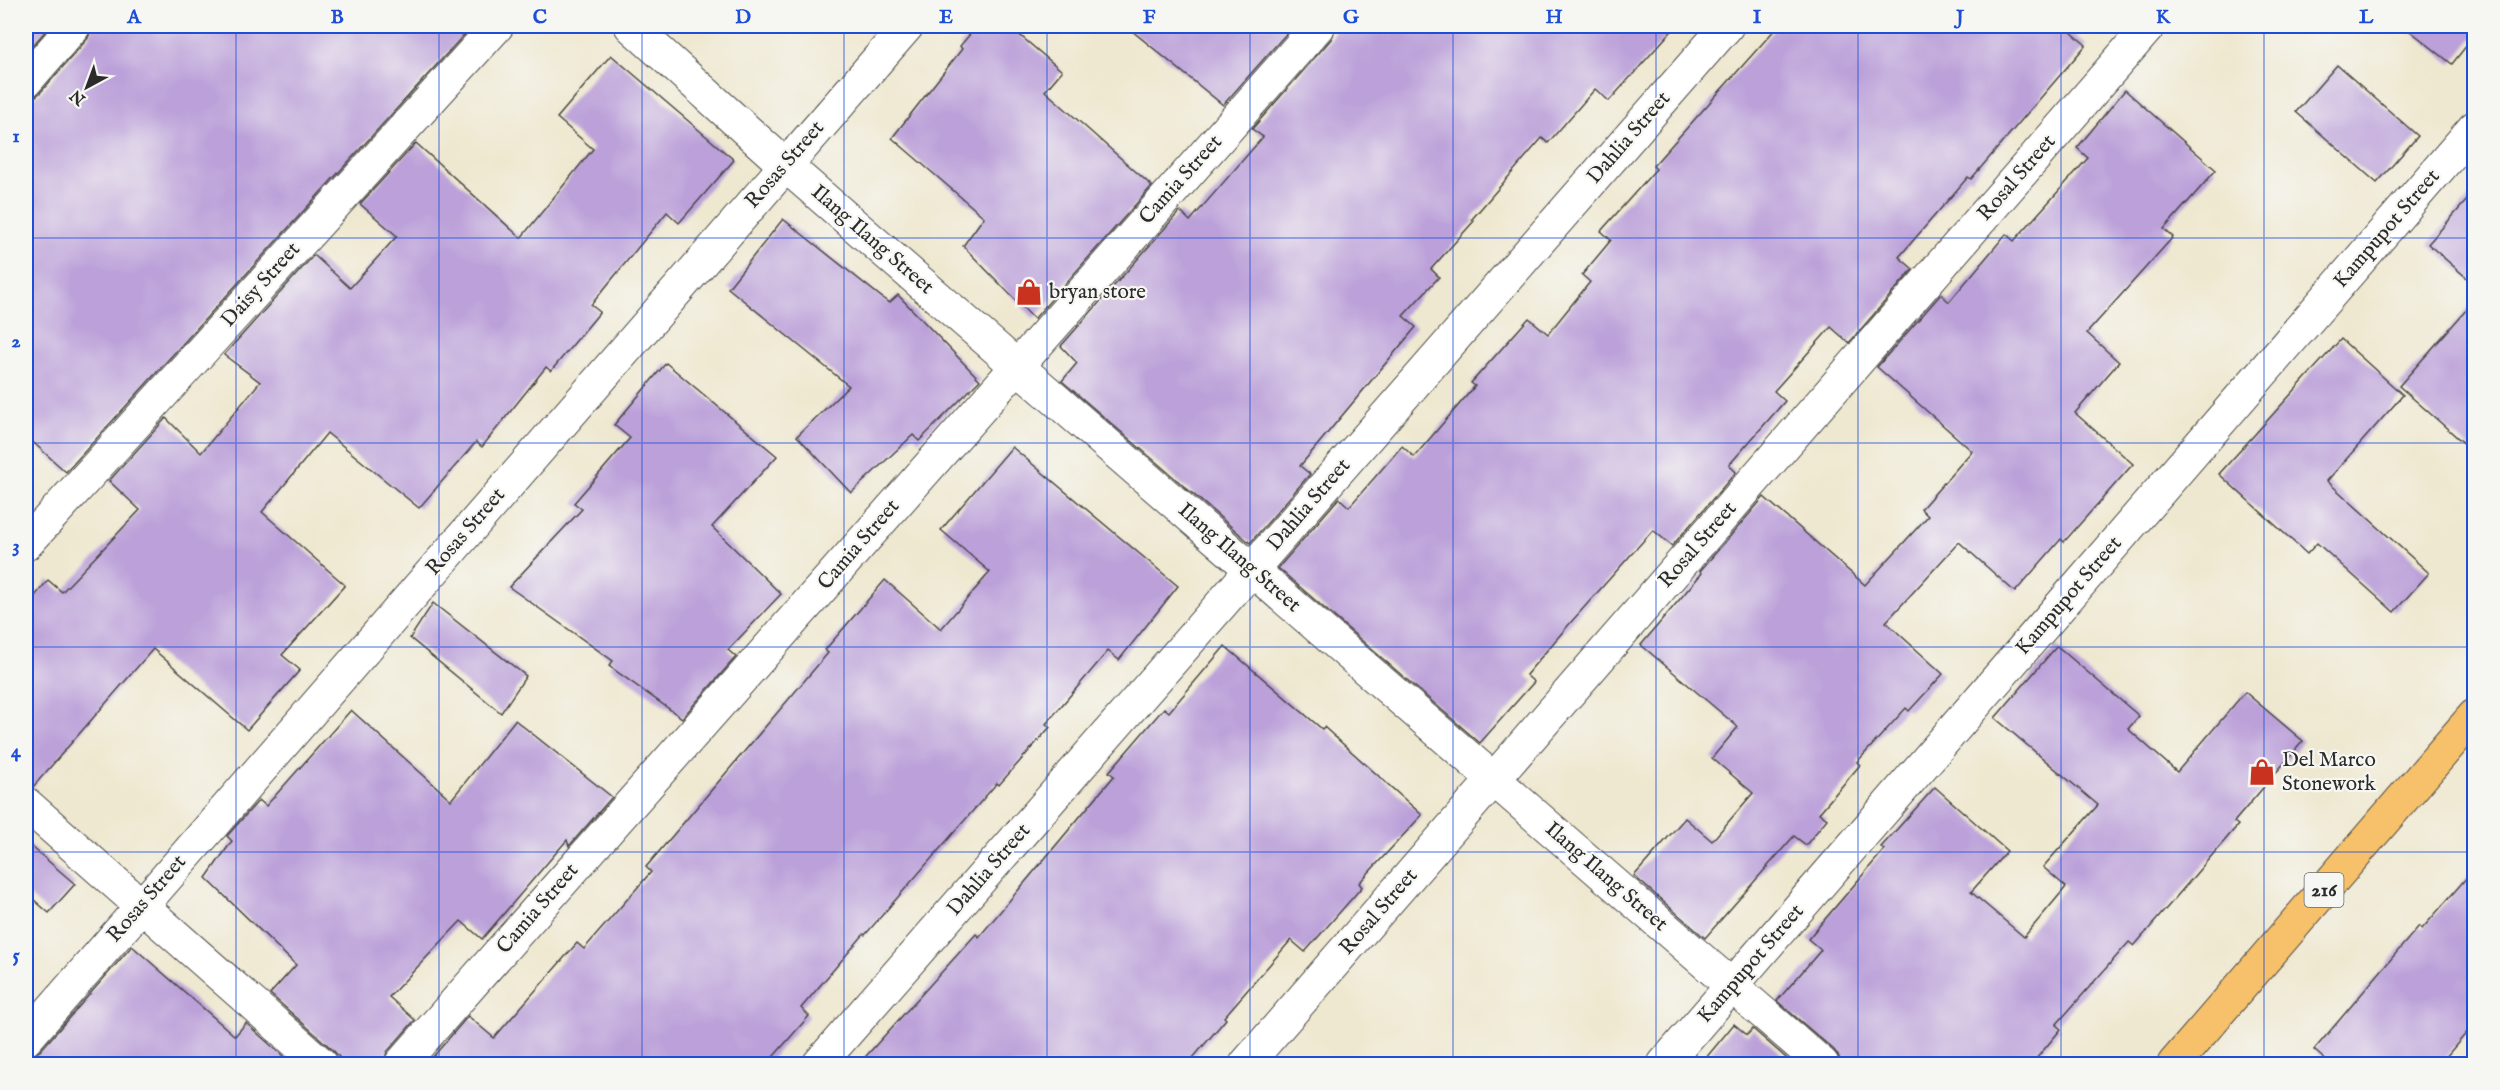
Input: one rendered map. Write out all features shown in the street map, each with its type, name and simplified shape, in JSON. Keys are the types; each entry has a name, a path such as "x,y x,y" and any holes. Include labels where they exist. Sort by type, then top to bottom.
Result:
{"main road":[{"name":"216","path":"2174,1065 2475,716"}],"street":[{"path":"26,81 74,26"},
{"name":"Daisy Street","path":"26,544 497,26"},
{"name":"Ilang Ilang Street","path":"631,26 786,165 1822,1065"},
{"name":"Rosas Street","path":"26,1039 907,26"},
{"name":"Camia Street","path":"401,1065 1318,26"},
{"name":"Dahlia Street","path":"819,1065 1727,26"},
{"name":"Rosal Street","path":"1246,1065 2142,28"},
{"name":"Kampupot Street","path":"1664,1065 2475,128"},
{"path":"26,804 321,1065"}],"building":[{"path":"26,26 50,26 26,53"},
{"path":"92,26 472,26 66,472 26,436 26,99 33,98 40,93 88,38"},
{"path":"977,26 1009,26 1062,71 1045,91 1152,186 1034,319 963,246 984,217 892,138 962,49 960,46"},
{"path":"1126,26 1293,26 1223,105"},
{"path":"1336,26 1676,26 1609,101 1595,89 1548,143 1542,138 1472,219 1474,221 1431,269 1439,277 1403,316 1416,327 1300,466 1310,474 1250,543 1062,381 1077,363 1061,346 1180,211 1190,221 1263,137 1252,129 1332,38"},
{"path":"1778,26 2064,26 2086,45 1971,179 1968,177 1899,257 1913,269 1849,343 1831,327 1774,391 1785,401 1729,465 1736,472 1672,546 1653,530 1526,675 1534,682 1480,743 1278,568 1339,498 1349,507 1402,446 1414,457 1475,386 1471,383 1529,318 1548,334 1590,282 1582,275 1611,240 1601,231 1656,169 1653,166"},
{"path":"2404,26 2475,26 2475,35 2452,64"},
{"path":"611,55 734,160 679,223 667,212 591,305 600,312 551,371 546,367 482,447 476,442 419,508 327,433 262,512 345,585 282,655 300,670 247,730 153,649 33,787 26,786 26,607 48,580 62,592 140,510 109,481 166,418 201,453 260,382 224,355 314,255 350,288 397,236 360,204 416,143 521,238 593,149 557,118"},
{"path":"2337,65 2418,136 2377,183 2296,112"},
{"path":"2125,90 2216,170 2164,229 2173,237 2087,333 2119,362 2075,413 2133,464 2064,542 2061,539 2015,592 1959,542 1886,622 1943,674 1909,711 1906,708 1857,762 1860,765 1819,813 1827,819 1806,845 1794,836 1705,938 1634,876 1685,818 1712,841 1753,793 1712,758 1738,727 1641,645 1702,573 1700,571 1764,497 1865,585 1928,516 1921,509 1972,451 1877,367 1941,294 1949,302 2006,234 2014,241 2088,158 2077,148"},
{"path":"2475,191 2475,285 2428,244"},
{"path":"783,219 889,303 898,295 980,380 919,441 913,435 851,493 797,436 849,386 728,288"},
{"path":"2475,300 2475,453 2399,386"},
{"path":"2341,339 2403,395 2327,481 2429,573 2394,612 2317,543 2307,554 2219,474"},
{"path":"666,363 777,456 712,527 781,594 728,650 736,657 682,718 609,666 613,661 509,587 582,509 574,503 630,438 614,425"},
{"path":"1012,447 1178,586 1119,660 1108,651 1046,724 1050,727 999,785 997,783 864,934 801,1008 809,1016 766,1065 426,1065 468,1016 494,1038 577,943 584,949 651,872 646,867 828,653 825,650 885,580 941,629 990,572 941,530"},
{"path":"433,603 526,676 501,713 410,638"},
{"path":"1225,646 1322,729 1324,727 1422,815 1359,883 1362,887 1305,952 1291,940 1224,1017 1226,1019 1187,1065 858,1065 976,934 979,937 1114,776 1109,772 1164,708 1169,712"},
{"path":"2057,646 2139,716 2128,729 2177,772 2245,692 2303,741 2234,822 2238,825 2134,946 2129,942 2056,1025 2061,1029 2031,1065 1840,1065 1839,1057 1834,1050 1777,1001 1821,950 1808,939 1884,850 1881,847 1935,787 2007,851 1971,892 2024,937 2066,887 2043,867 2098,805 1995,718"},
{"path":"351,710 451,800 515,720 612,797 569,846 567,840 482,939 461,921 389,997 415,1020 387,1052 383,1065 339,1065 339,1057 333,1050 270,994 296,965 206,878 232,841 227,836 259,800 266,806"},
{"path":"26,842 75,884 49,913 26,893"},
{"path":"2475,868 2475,1023 2439,1065 2331,1065 2314,1050 2419,926 2422,929"},
{"path":"132,946 235,1036 246,1023 293,1065 26,1065 28,1057 40,1051"},
{"path":"1734,1024 1747,1035 1753,1029 1794,1065 1700,1065"}],"place":[{"name":"bryan store","path":"1029,292"},
{"name":"Del Marco Stonework","path":"2262,772"}]}
